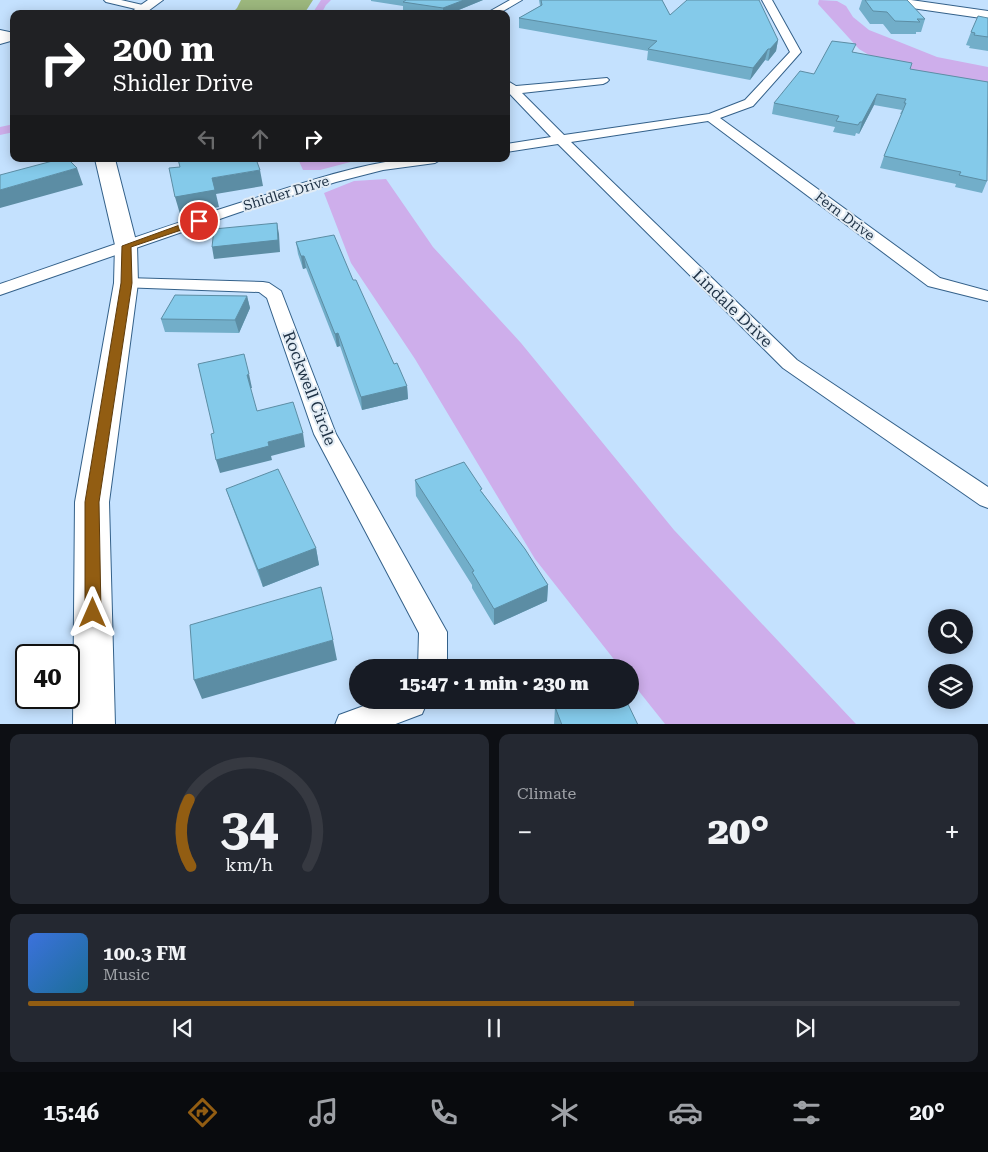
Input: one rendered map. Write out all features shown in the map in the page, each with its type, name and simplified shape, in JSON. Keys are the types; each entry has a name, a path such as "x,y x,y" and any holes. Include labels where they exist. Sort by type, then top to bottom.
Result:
{"street":[{"path":"109,0 136,10"},
{"path":"141,10 157,0"},
{"path":"498,10 517,0"},
{"path":"510,147 712,117 750,104 796,52 767,0"},
{"path":"884,0 988,15"},
{"path":"510,86 603,80"},
{"name":"Lindale Drive","path":"510,86 561,140 790,364 988,499"},
{"name":"Fern Drive","path":"712,117 934,282 988,296"},
{"path":"94,724 92,502 126,283 126,246 106,162"},
{"name":"Shidler Drive","path":"0,290 126,246 338,177 383,166 413,162"},
{"name":"Rockwell Circle","path":"126,283 263,287 275,294 325,434 433,632 432,659"},
{"path":"350,724 396,709"}],"green space":[{"path":"241,0 313,0 307,10 235,10"}],"shaded area":[{"path":"819,0 837,1 846,6 853,17 869,30 937,57 988,67 988,88 887,66 859,49 818,4"},
{"path":"299,162 351,162 320,170 303,170"},
{"path":"386,179 433,247 521,343 674,530 856,724 665,724 639,691 639,659 614,659 535,559 415,359 351,263 324,193 354,181"}],"building":[{"path":"406,0 464,0 443,8 403,2"},
{"path":"541,0 662,0 670,15 687,0 759,0 778,40 753,68 648,49 657,41 519,18 542,5"},
{"path":"865,0 907,0 925,19 917,19 920,22 895,21 887,12 873,11"},
{"path":"978,16 988,18 988,37 974,35 975,33 971,32"},
{"path":"832,41 856,44 852,52 912,63 910,69 988,82 987,181 959,175 961,172 884,156 906,99 877,94 862,122 858,125 836,121 839,116 774,103 800,71 814,74"},
{"path":"49,162 71,162 77,168 0,190 0,175"},
{"path":"179,162 257,162 260,170 212,178 215,190 175,197 169,168 180,167"},
{"path":"277,223 278,240 212,247 214,229"},
{"path":"334,235 353,280 356,280 394,364 397,363 407,386 361,397 338,333 335,334 304,256 301,256 296,242"},
{"path":"175,295 247,296 235,320 161,319"},
{"path":"244,354 249,374 247,375 257,411 293,402 303,433 268,442 269,446 216,460 211,434 214,433 198,364"},
{"path":"464,462 482,489 480,490 525,549 548,585 494,609 472,572 474,571 415,480"},
{"path":"278,469 316,548 258,570 226,489"},
{"path":"321,587 333,640 194,680 190,625"},
{"path":"556,709 630,709 638,724 562,724"}],"waterway":[{"path":"318,10 322,3 327,0"},
{"path":"0,131 10,129"}],"route":[{"path":"93,613 92,502 126,283 126,246 199,221"}]}
